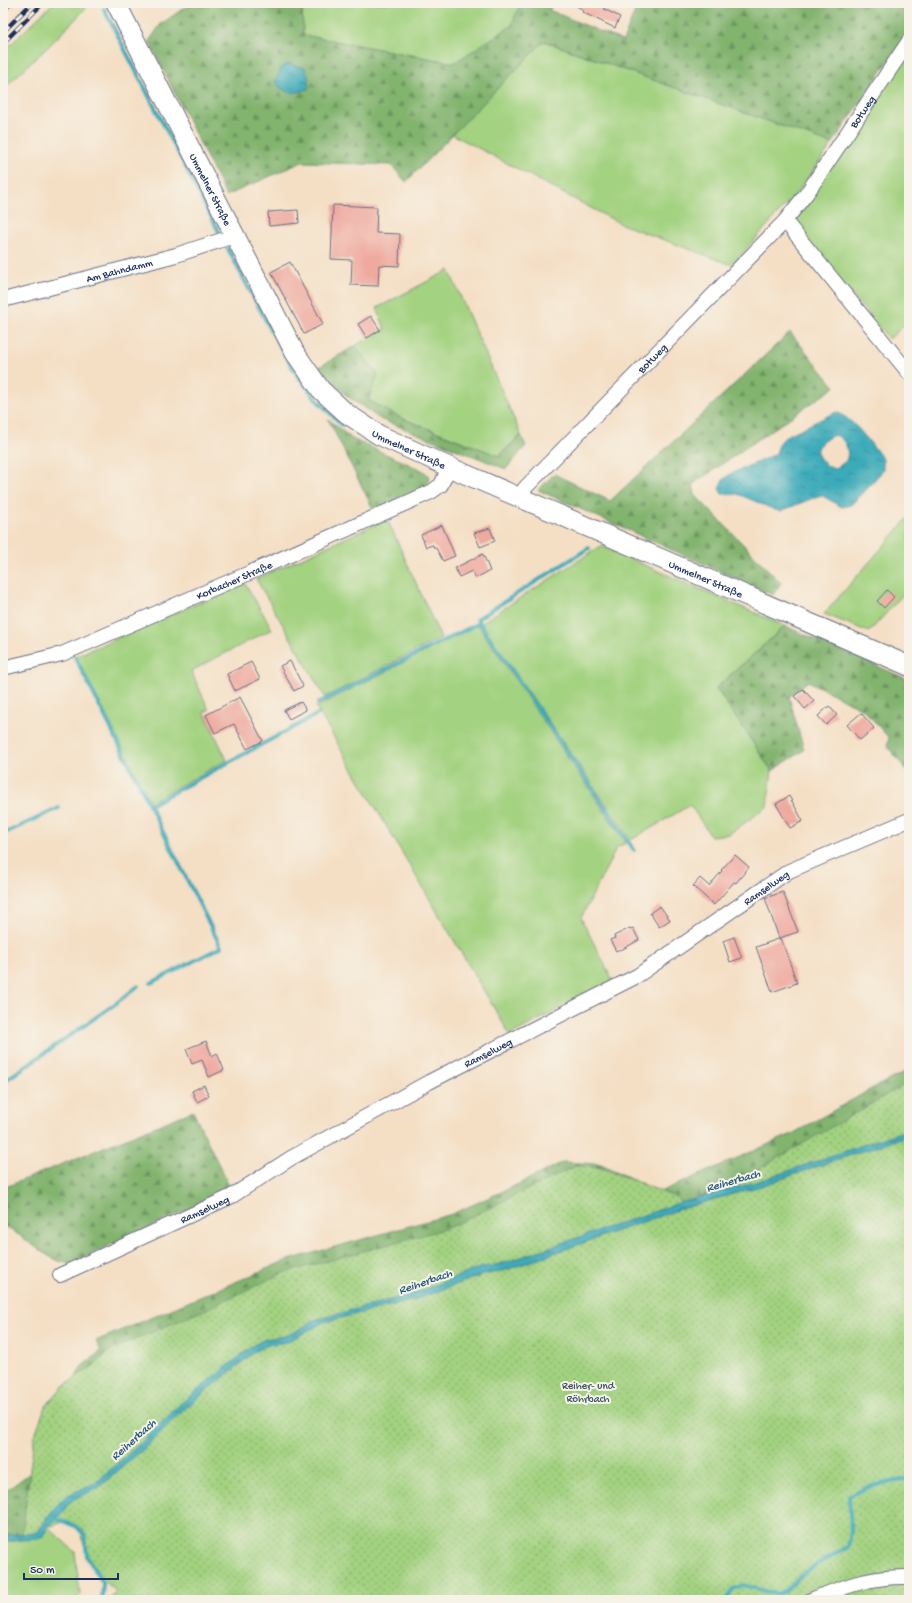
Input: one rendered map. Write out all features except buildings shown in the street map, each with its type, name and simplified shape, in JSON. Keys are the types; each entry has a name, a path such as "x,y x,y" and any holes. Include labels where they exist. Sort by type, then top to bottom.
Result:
{"main road":[{"name":"Ummelner Straße","path":"116,3 295,353 321,390 346,413 379,435 449,467 909,666"}],"street":[{"name":"Botweg","path":"520,497 529,483 785,221 807,193 909,41"},
{"path":"785,221 909,373"},
{"name":"Am Bahndamm","path":"3,300 176,255 234,236"},
{"name":"Korbacher Straße","path":"3,668 62,654 431,492 441,485 449,467"},
{"name":"Ramselweg","path":"60,1275 232,1196 291,1158 429,1082 637,976 789,871 909,820"},
{"path":"811,1600 853,1584 874,1579 909,1576"}],"green space":[{"path":"53,3 91,3 49,46 3,89 3,52"},
{"path":"191,3 302,3 303,35 454,63 511,26 521,3 554,3 549,10 623,41 638,3 909,3 909,31 832,144 544,41 406,182 391,165 302,162 226,196 149,41 161,24"},
{"path":"302,3 521,3 512,26 454,63 303,35"},
{"path":"544,41 832,144 799,190 732,265 621,224 452,134"},
{"path":"909,51 909,321 889,339 791,222"},
{"path":"449,270 521,435 499,456 401,418 368,400 378,374 355,346 385,329 377,308"},
{"path":"790,332 835,387 693,484 695,495 781,583 773,595 538,490 554,474 610,501"},
{"path":"355,346 378,374 368,400 401,418 499,456 521,435 526,446 506,469 380,419 347,396 319,367"},
{"path":"328,419 352,439 424,471 429,476 428,483 423,489 374,511"},
{"path":"909,517 909,588 869,632 824,614"},
{"path":"387,519 441,638 325,697 256,579"},
{"path":"601,546 785,626 716,688 772,771 767,807 729,834 711,836 690,805 631,840 481,623"},
{"path":"245,583 272,629 191,671 209,710 204,712 227,760 150,802 76,656"},
{"path":"478,625 626,843 617,847 581,918 613,981 510,1035 316,707"},
{"path":"785,626 909,680 909,773 887,746 889,738 864,710 808,681 789,697 804,750 772,771 716,688"},
{"path":"909,1070 909,1129 31,1534 3,1535 3,1493 41,1465 69,1390 81,1367 101,1351 96,1341 285,1261 452,1214 563,1162 601,1164 660,1192 792,1134 875,1087"},
{"name":"Reiher- und Röhrbach","path":"909,1082 909,1600 107,1600 112,1597 116,1591 96,1575 81,1537 84,1530 67,1521 48,1527 37,1533 22,1535 34,1437 45,1407 64,1385 92,1367 110,1350 202,1311 283,1273 448,1228 576,1166 602,1168 675,1197 684,1204 759,1169"},
{"path":"193,1111 231,1190 69,1264 51,1257 20,1235 3,1226 3,1188"},
{"path":"48,1527 75,1552 80,1594 77,1600 3,1600 3,1541 16,1541 46,1533"}],"water":[{"path":"287,64 305,68 309,80 308,89 298,92 290,92 283,89 275,82 282,67"},
{"path":"836,412 849,420 868,440 883,459 883,469 851,505 842,507 821,495 781,511 775,510 738,494 722,494 719,489 722,481 730,474 776,454 780,443 788,435","holes":["835,435 844,442 848,453 846,461 835,469 823,461 818,455 817,449 818,446 830,437"]},
{"path":"909,1129 909,1135 761,1186 677,1210 503,1271 482,1275 414,1300 324,1322 287,1342 268,1345 257,1350 183,1410 147,1446 97,1489 74,1499 66,1507 63,1513 48,1527 46,1533 39,1539 3,1541 3,1535 37,1533 54,1508 66,1496 95,1483 143,1441 179,1405 254,1345 265,1339 285,1336 299,1330 314,1320 413,1294 482,1267 501,1264 676,1204 759,1181"}],"waterway":[{"path":"104,9 219,232"},
{"path":"228,249 273,334 297,375 317,400 342,425"},
{"path":"589,548 477,619 634,850"},
{"path":"318,703 479,623"},
{"path":"75,657 221,947 151,983"},
{"path":"150,805 318,714"},
{"path":"3,834 59,808"},
{"path":"3,1082 115,1004 138,986"},
{"path":"727,1600 733,1589 743,1585 776,1594 786,1591 801,1575 848,1547 851,1532 849,1496 868,1487 909,1478"},
{"path":"52,1517 77,1527 85,1536 87,1557 103,1583 102,1600"}],"railway":[{"path":"3,11 11,3"},
{"path":"3,32 32,3"},
{"path":"3,43 43,3"}],"water label":[{"name":"Reiherbach","path":"733,1180"},
{"name":"Reiherbach","path":"425,1281"},
{"name":"Reiherbach","path":"133,1439"}]}
